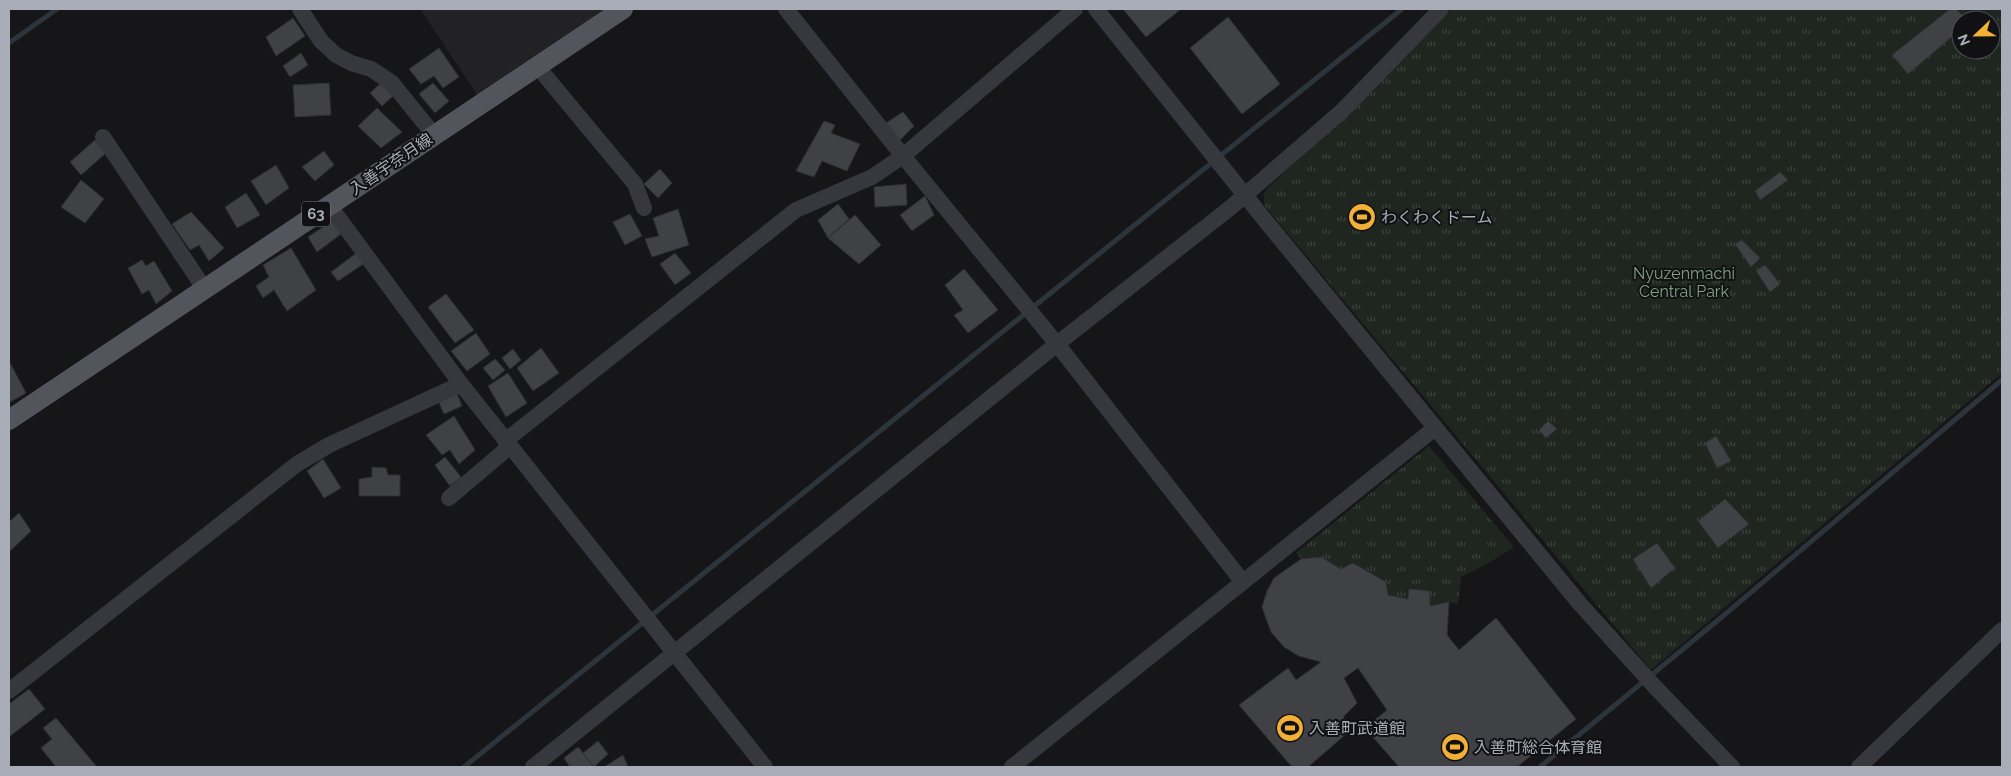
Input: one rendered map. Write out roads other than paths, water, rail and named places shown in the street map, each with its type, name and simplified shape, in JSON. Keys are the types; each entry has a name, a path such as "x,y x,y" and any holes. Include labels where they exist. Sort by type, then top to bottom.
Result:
{"main road":[{"name":"入善宇奈月線","path":"9,420 623,9"}],"street":[{"path":"300,9 321,41 336,55 351,63 371,69 392,83 434,135"},
{"path":"786,9 1057,344 1242,581"},
{"path":"449,498 507,444 796,210 872,178 903,156 1075,9"},
{"path":"1096,9 1580,604 1655,687 1732,767"},
{"path":"533,767 1057,344 1246,195 1342,111 1441,9"},
{"path":"537,66 635,184 644,208"},
{"path":"103,137 204,288"},
{"path":"329,205 507,444 765,767"},
{"path":"9,691 297,464 329,445 461,384"},
{"path":"1012,767 1435,428"},
{"path":"1859,767 2002,630"}],"waterway":[{"path":"9,43 57,9"},
{"path":"464,767 1402,9"},
{"path":"1540,767 1723,616 2002,380"}],"place":[{"name":"わくわくドーム","path":"1362,217"},
{"name":"入善町武道館","path":"1290,728"},
{"name":"入善町総合体育館","path":"1455,747"}],"park label":[{"name":"Nyuzenmachi Central Park","path":"1684,282"}]}
